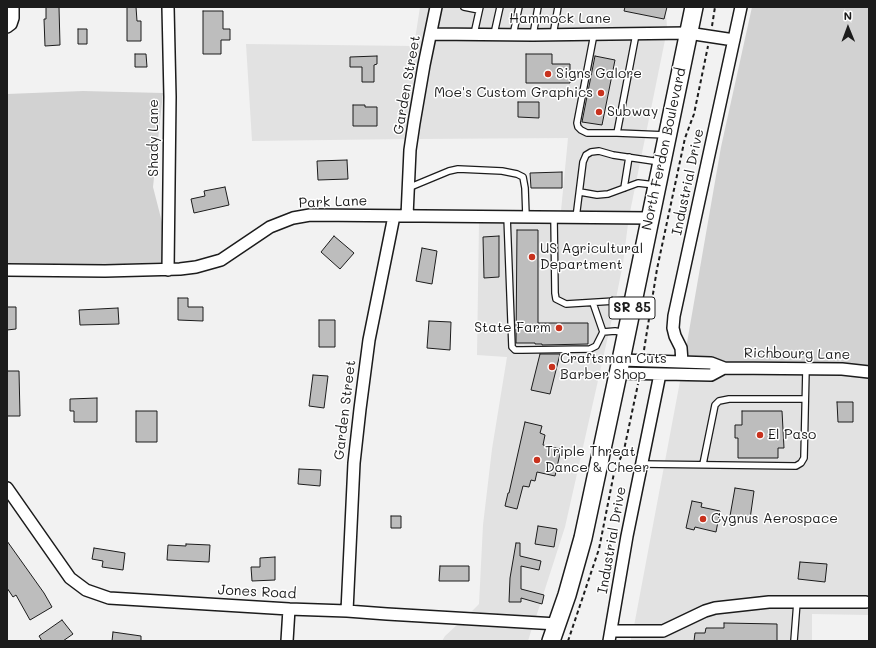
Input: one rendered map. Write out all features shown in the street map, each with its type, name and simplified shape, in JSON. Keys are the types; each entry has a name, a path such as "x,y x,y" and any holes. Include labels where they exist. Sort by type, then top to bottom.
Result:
{"main road":[{"name":"North Ferdon Boulevard","path":"551,641 583,538 694,7"}],"street":[{"path":"8,26 12,18 13,7"},
{"name":"Shady Lane","path":"168,7 170,97 168,270"},
{"name":"Garden Street","path":"407,216 414,123 436,7"},
{"name":"Industrial Drive","path":"682,362 681,348 673,328 674,316 741,7"},
{"name":"Hammock Lane","path":"431,34 553,35 688,33 734,40"},
{"name":"Park Lane","path":"7,270 168,270 196,267 221,260 270,227 293,218 310,215 650,218"},
{"name":"Garden Street","path":"347,611 353,470 360,409 370,340 394,216"},
{"name":"Richbourg Lane","path":"620,366 642,361 711,362 724,368 842,369 869,372"},
{"name":"Richbourg Lane","path":"620,366 640,373 711,375 724,368"},
{"name":"Industrial Drive","path":"610,636 627,536 660,374"},
{"name":"Jones Road","path":"7,488 70,578 92,593 109,598 557,624"},
{"path":"610,636 663,631 705,611 715,608 769,602 868,601"},
{"path":"287,641 289,609"}],"lane":[{"path":"464,7 480,9 474,34"},
{"path":"494,34 500,7"},
{"path":"513,35 519,7"},
{"path":"532,35 538,7"},
{"path":"553,35 558,7"},
{"path":"594,34 577,123 578,127 587,133 666,136"},
{"path":"617,133 636,34"},
{"path":"576,218 583,162 586,155 591,152 599,151 661,162"},
{"path":"624,188 629,157"},
{"path":"408,188 449,171 458,169 502,171 518,174 523,178 525,188 526,216"},
{"path":"580,192 608,194 638,183 656,185"},
{"path":"507,216 512,348 515,350 590,349 596,346 603,332 593,303"},
{"path":"554,217 556,299 566,304 633,300"},
{"path":"603,332 615,331 626,333"},
{"path":"641,464 796,466 801,463 804,458 806,369"},
{"path":"703,464 715,405 719,401 729,399 805,399"},
{"path":"794,641 797,602"}],"path":[{"path":"642,361 657,269 683,144 694,114 715,7"},
{"path":"568,641 599,549 614,473 624,450 640,373"}],"shaded area":[{"path":"420,7 431,7 406,139 252,141 246,44 414,46"},
{"path":"442,7 667,7 667,28 438,28"},
{"path":"752,7 869,7 869,366 842,363 721,363 684,360 721,147"},
{"path":"462,39 524,41 665,40 630,212 561,211 568,138 417,139 435,40"},
{"path":"83,91 163,93 153,187 163,226 163,262 105,265 7,264 7,94"},
{"path":"479,223 628,224 623,263 613,314 565,527 536,617 470,613 479,604 483,525 492,449 507,357 477,355"},
{"path":"842,375 869,378 869,595 768,596 714,602 662,625 634,626 681,376"},
{"path":"869,607 869,615 812,614 812,641 631,641 631,638 665,637 716,614 769,608"},
{"path":"458,624 532,628 528,641 442,641 445,636"}],"building":[{"path":"46,7 59,7 60,45 45,46 44,19 46,19"},
{"path":"127,7 136,7 137,21 141,21 141,41 127,41"},
{"path":"625,7 667,7 664,19 624,11"},
{"path":"203,11 223,11 223,29 230,29 230,40 221,40 221,54 203,54"},
{"path":"78,29 87,29 87,44 78,44"},
{"path":"135,54 146,54 147,67 135,67"},
{"name":"Signs Galore","path":"526,54 552,54 552,64 570,64 570,83 526,83"},
{"path":"377,56 377,64 374,65 374,82 362,82 362,67 350,67 350,57"},
{"path":"595,56 615,60 602,125 582,122"},
{"path":"518,102 539,102 539,118 518,117"},
{"path":"353,105 377,107 377,126 353,126"},
{"path":"347,160 348,179 318,180 317,161"},
{"path":"562,172 562,188 531,188 530,173"},
{"path":"225,187 229,205 194,213 191,199 205,196 204,191"},
{"path":"517,230 538,230 538,323 588,323 588,344 542,345 535,343 516,343"},
{"path":"334,236 354,253 340,269 321,252"},
{"path":"499,236 499,277 484,278 483,237"},
{"path":"422,248 437,251 432,284 416,281"},
{"path":"178,298 188,298 188,307 203,307 203,321 178,320"},
{"path":"7,307 16,307 16,329 7,330"},
{"path":"118,308 119,324 80,325 79,310"},
{"path":"319,320 335,320 335,347 319,347"},
{"path":"429,321 451,322 450,350 427,348"},
{"path":"540,354 560,354 550,394 531,390"},
{"path":"7,371 19,371 20,416 7,416"},
{"path":"313,375 328,376 324,408 309,406"},
{"path":"97,398 97,422 74,422 74,411 70,411 70,399"},
{"path":"837,402 853,402 853,422 838,422"},
{"path":"136,411 157,411 157,442 136,442"},
{"path":"742,411 782,411 784,448 778,448 778,458 738,458 738,438 735,438 735,425 742,425"},
{"name":"Triple Threat Dance & Cheer","path":"525,422 542,426 540,433 545,435 543,445 561,449 555,476 537,472 535,481 531,480 529,487 523,486 517,509 505,506"},
{"path":"299,469 321,470 320,486 298,484"},
{"path":"735,488 754,491 750,519 730,516"},
{"name":"Cygnus Aerospace","path":"692,501 702,503 701,507 720,511 716,532 695,527 694,530 686,528"},
{"path":"391,516 401,516 401,528 391,528"},
{"path":"538,526 557,529 554,547 535,544"},
{"path":"7,541 44,593 52,607 30,620 16,595 13,597 7,588"},
{"path":"516,543 520,543 520,556 541,561 539,570 521,566 521,589 544,595 542,604 521,598 521,602 509,602 510,578"},
{"path":"186,544 210,545 209,562 167,560 168,545 186,546"},
{"path":"94,548 125,553 123,570 102,567 103,561 92,559"},
{"path":"275,557 275,580 252,581 251,567 260,567 260,558"},
{"path":"800,562 827,564 825,582 798,579"},
{"path":"440,566 469,566 469,581 439,581"},
{"path":"62,620 73,634 63,641 42,641 39,636"},
{"path":"724,623 777,624 777,641 694,641 695,633 705,633 706,628 724,628"},
{"path":"113,632 141,636 141,641 112,641"}],"place":[{"name":"Signs Galore","path":"548,74"},
{"name":"Moe's Custom Graphics","path":"601,93"},
{"name":"Subway","path":"599,112"},
{"name":"US Agricultural Department","path":"532,257"},
{"name":"State Farm","path":"559,328"},
{"name":"Craftsman Cuts Barber Shop","path":"552,367"},
{"name":"El Paso","path":"760,435"},
{"name":"Triple Threat Dance & Cheer","path":"537,460"},
{"name":"Cygnus Aerospace","path":"703,519"}]}
